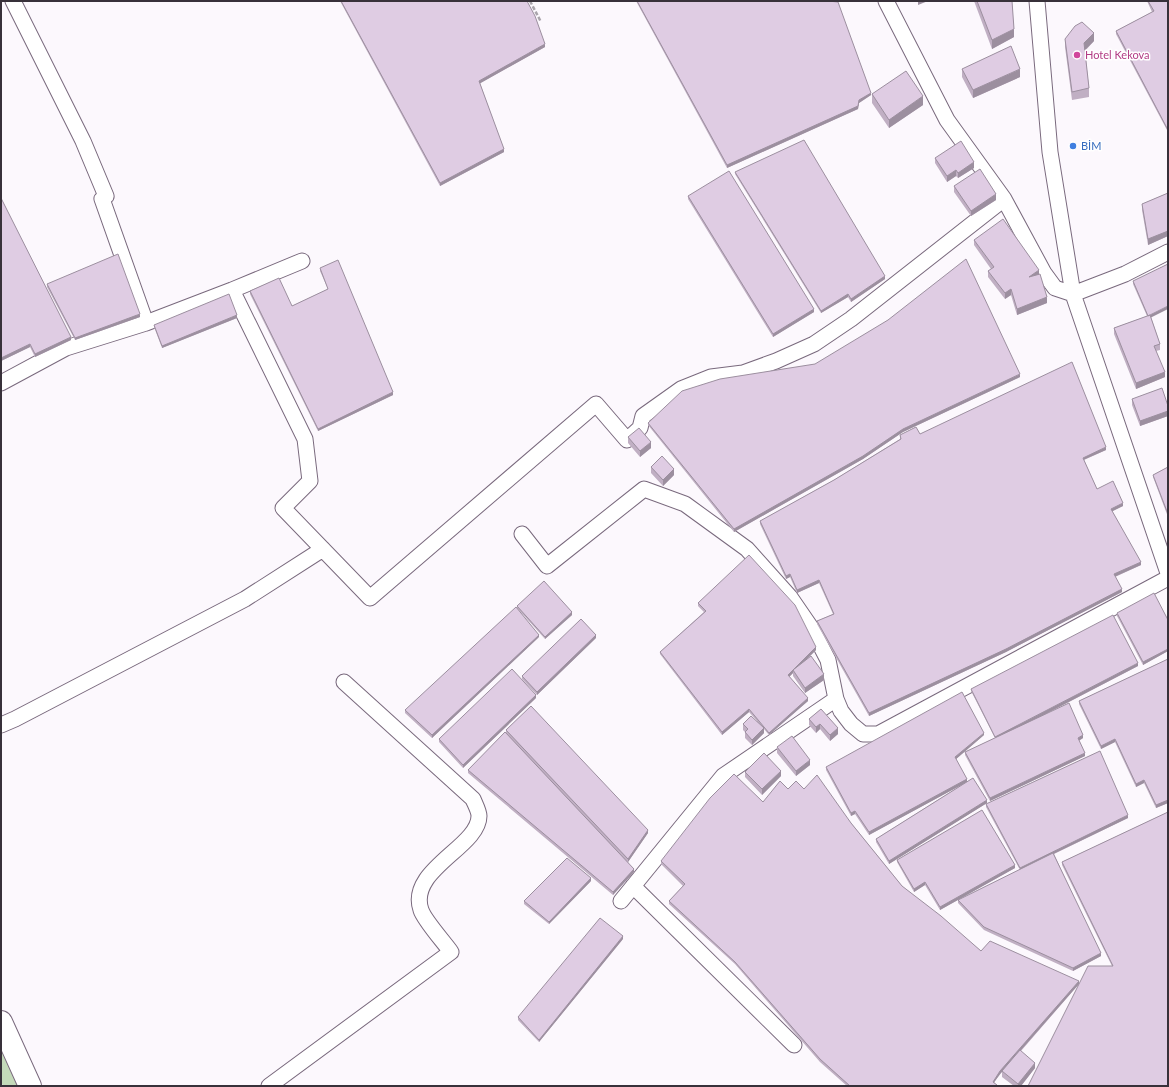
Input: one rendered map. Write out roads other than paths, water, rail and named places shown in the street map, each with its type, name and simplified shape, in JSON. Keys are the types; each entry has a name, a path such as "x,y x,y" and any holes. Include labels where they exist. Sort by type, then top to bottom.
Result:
{"highway":[{"path":"1,1022 30,1086"}],"street":[{"path":"12,1 86,148 106,196 102,199 146,323"},
{"path":"886,1 947,120 1004,199 1044,273 1055,288 1073,294 1125,274 1168,252"},
{"path":"1037,1 1050,152 1073,294 1168,573"},
{"path":"232,290 305,439 310,481 283,508 370,598 596,404 627,440 640,428 643,416 681,389 710,377 743,373 776,361 814,344 864,309 1004,199"},
{"path":"1,383 66,348 146,323 302,261"},
{"path":"522,534 547,566 644,488 685,504 747,549 790,597 812,629 828,660 836,699 841,711 863,734 878,734 1168,578"},
{"path":"1,725 15,720 245,600 323,549"},
{"path":"269,1086 451,952 421,910 419,896 424,880 477,827 479,815 473,799 344,682"},
{"path":"621,902 723,776 836,699"},
{"path":"633,886 794,1045"}],"place":[{"name":"Hotel Kekova","path":"1077,55"},
{"name":"BİM","path":"1073,146"}]}
